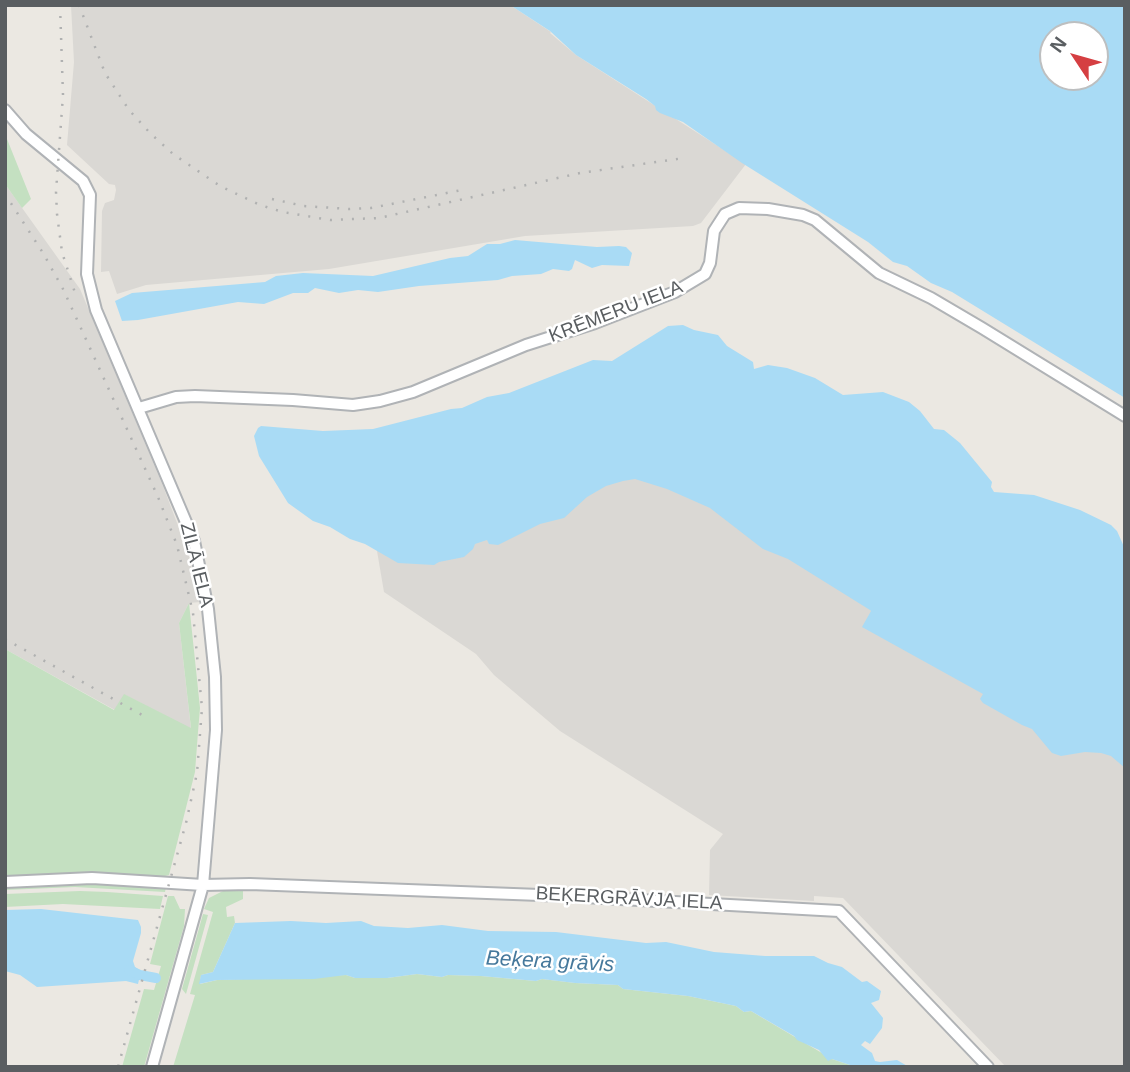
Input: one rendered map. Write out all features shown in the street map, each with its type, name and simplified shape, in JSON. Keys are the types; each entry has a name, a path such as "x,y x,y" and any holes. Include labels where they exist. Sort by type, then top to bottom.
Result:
{"street":[{"name":"ZILĀ IELA","path":"5,110 26,134 83,181 90,195 87,274 96,310 194,541 212,638 216,730 203,885 152,1067"},
{"name":"KRĒMERU IELA","path":"139,408 176,397 195,396 353,405 413,392 514,350 675,292 699,279 705,274 710,263 714,231 718,222 731,210 749,208 803,215 815,220 879,273 931,298 1125,416"},
{"name":"BEĶERGRĀVJA IELA","path":"5,882 92,878 203,885 250,884 566,896 839,911 988,1067"}],"shaded area":[{"path":"71,5 510,5 551,32 576,55 746,164 701,223 693,226 525,236 329,269 146,285 117,294 109,271 101,272 102,211 105,203 114,200 115,185 109,184 67,145 74,62"},
{"path":"5,184 80,289 188,552 200,602 189,603 179,623 191,729 125,695 115,710 5,649"},
{"path":"654,390 1125,652 1125,1067 1006,1067 843,898 814,896 814,901 709,895 710,850 723,834 560,731 494,675 476,654 384,592 377,551 416,492"}],"green space":[{"path":"5,134 31,199 22,208 5,184"},
{"path":"189,603 200,708 195,772 169,875 5,877 5,649 114,710 124,694 191,728 179,623"},
{"path":"120,884 166,887 165,892 75,887 5,890 5,887"},
{"path":"232,889 243,891 243,899 226,907 227,917 234,916 235,923 213,972 201,975 200,984 217,980 346,975 355,978 387,978 417,974 618,985 623,989 688,996 736,1006 744,1012 751,1011 832,1059 856,1067 173,1067 195,995 190,994 213,912 204,909 209,898"},
{"path":"80,891 163,896 160,909 63,904 5,907 5,894"},
{"path":"168,896 174,896 180,909 185,909 184,926 144,1067 122,1067 144,989 154,990 161,966 150,964"},
{"path":"203,914 208,915 186,994 182,989"}],"water":[{"path":"510,5 1125,5 1125,398 952,292 931,283 907,266 893,262 868,242 742,163 683,122 660,113 646,99 576,55 550,31"},
{"path":"515,240 597,247 619,246 626,247 632,253 629,266 602,265 592,268 575,260 569,271 553,269 541,274 498,280 378,292 358,290 339,293 315,288 308,293 293,293 264,304 238,302 138,320 122,321 115,301 132,293 265,282 276,276 303,273 373,276 468,256 487,244"},
{"path":"683,325 718,335 727,346 753,362 754,369 768,365 787,368 815,378 843,395 883,392 909,402 934,429 944,430 960,443 992,482 994,492 1034,495 1080,510 1111,525 1117,531 1125,549 1125,768 1111,756 1101,753 1085,752 1061,756 1052,753 1032,729 983,703 980,699 983,694 862,627 870,610 788,559 763,549 710,508 667,489 635,479 623,481 606,486 587,497 564,518 540,524 498,545 489,544 487,540 475,544 464,557 434,565 398,563 365,544 313,521 288,503 259,456 254,436 261,426 323,431 373,429 462,408 593,360 612,361 668,326"},
{"path":"41,909 138,920 141,933 133,961 135,967 141,971 138,984 126,981 37,987 20,975 5,971 5,910"},
{"path":"361,921 374,926 408,928 442,925 488,931 556,932 646,943 666,942 714,952 814,956 842,967 862,982 867,981 881,991 879,1000 871,1003 883,1018 882,1028 870,1044 865,1041 861,1045 872,1053 875,1061 897,1060 909,1067 856,1067 832,1059 828,1061 819,1050 797,1040 751,1011 744,1012 736,1006 688,996 623,989 618,985 417,974 387,978 355,978 346,975 314,979 217,980 199,984 201,975 213,972 235,923"}],"waterway":[{"name":"Beķera grāvis","path":"129,970 156,978"}],"railway":[{"path":"60,5 63,95 56,192 57,214 62,252 76,296"},
{"path":"79,5 105,73 129,110 150,133 173,154 220,186 260,205 283,212 330,220 379,218 580,173 684,158"},
{"path":"272,199 304,206 371,208 462,190"},
{"path":"5,194 63,289 158,497 177,545 193,613 202,708 197,773 186,823 118,1067"},
{"path":"5,639 142,715"},
{"path":"5,1059 6,1067"}]}
